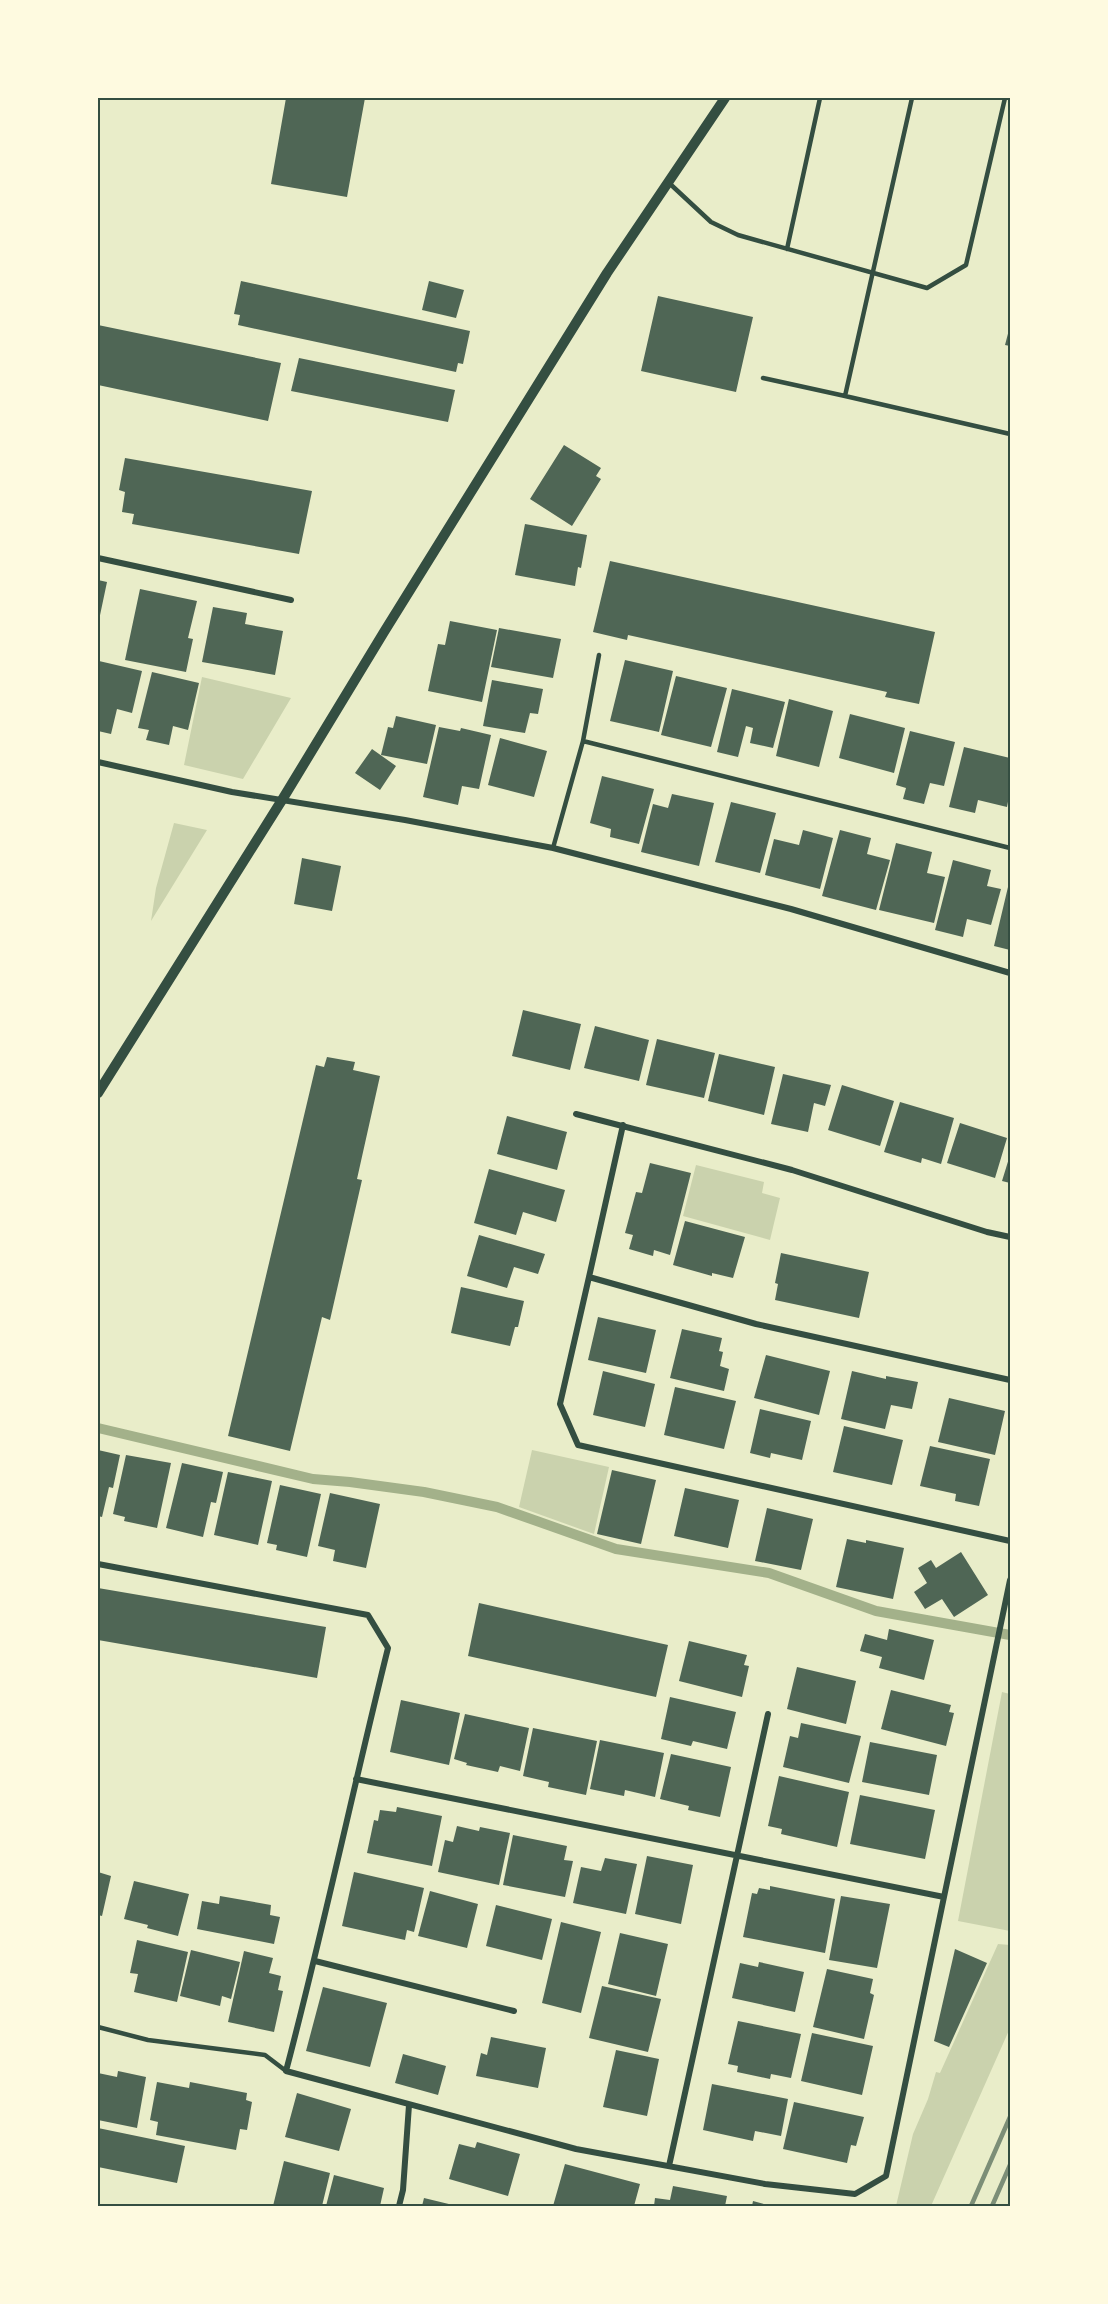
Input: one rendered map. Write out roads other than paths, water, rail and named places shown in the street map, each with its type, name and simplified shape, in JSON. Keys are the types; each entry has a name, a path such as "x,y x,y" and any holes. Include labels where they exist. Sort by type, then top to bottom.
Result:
{"street":[{"path":"98,1093 282,800 600,283 725,98"},
{"path":"98,558 291,600"},
{"path":"98,762 232,792 405,819 553,848 791,909 1011,973"},
{"path":"576,1114 792,1170 987,1232 1011,1237"},
{"path":"623,1125 560,1404 578,1445 1011,1541"},
{"path":"589,1277 756,1324 1011,1380"},
{"path":"98,1564 368,1615 388,1648 315,1961 286,2072 576,2149 765,2184 855,2194 886,2176 1011,1580"},
{"path":"669,2166 768,1714"},
{"path":"356,1779 944,1897"},
{"path":"315,1961 514,2011"},
{"path":"399,2206 403,2190 409,2105"}],"lane":[{"path":"787,249 820,98"},
{"path":"845,396 912,98"},
{"path":"668,182 711,222 738,235 927,288 966,265 1005,98"},
{"path":"764,378 1011,434"},
{"path":"553,848 582,741 599,655"},
{"path":"582,741 1011,848"},
{"path":"98,2027 148,2040 265,2055 286,2072"}],"waterway":[{"path":"98,1428 313,1479 424,1492 497,1507 616,1549 769,1573 876,1611 1010,1635"}],"railway":[{"path":"971,2206 1010,2117"},
{"path":"992,2206 1010,2165"}]}
